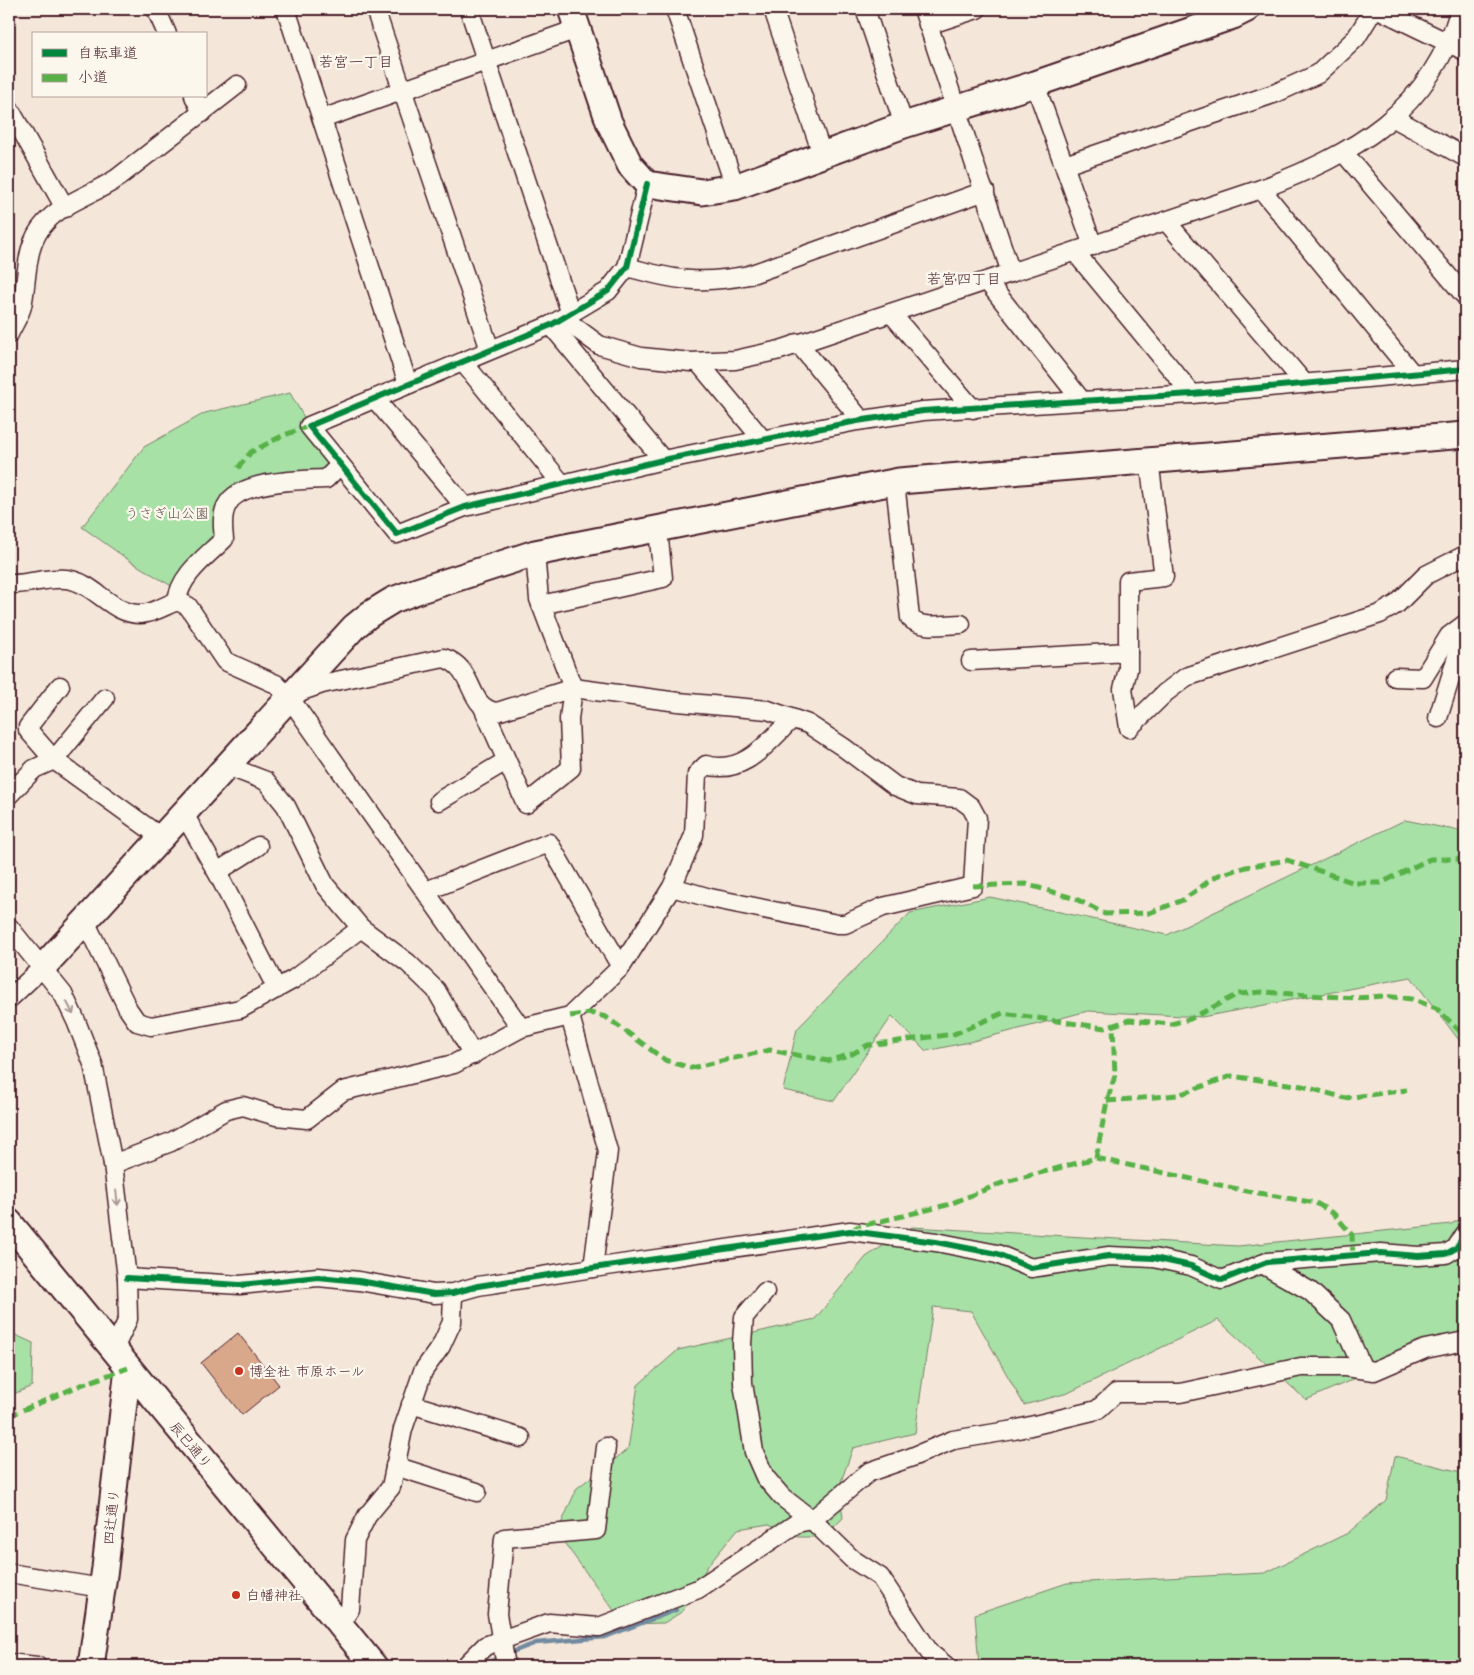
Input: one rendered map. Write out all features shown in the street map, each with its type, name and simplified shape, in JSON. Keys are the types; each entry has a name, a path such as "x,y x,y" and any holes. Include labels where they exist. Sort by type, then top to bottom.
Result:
{"street":[{"path":"156,9 166,32"},
{"path":"286,9 408,384"},
{"path":"375,9 490,350"},
{"path":"468,9 486,61 562,319 663,460"},
{"path":"675,9 735,187"},
{"path":"773,9 822,154"},
{"path":"864,9 904,125"},
{"path":"977,9 926,17 1011,273"},
{"path":"322,119 486,61 574,19 609,122 630,165 648,184 702,192 735,187 904,125 1035,84 1233,16 1247,9"},
{"path":"1065,165 1276,94 1318,74 1356,38 1374,9"},
{"path":"1378,9 1465,52"},
{"path":"562,319 599,345 641,357 698,362 735,360 780,350 892,314 1261,190 1314,169 1344,153 1394,118 1436,66 1460,9"},
{"path":"1035,84 1093,246"},
{"path":"9,334 22,307 24,279 32,244 44,223 74,201 98,192 237,85"},
{"path":"195,98 202,113"},
{"path":"9,108 66,208"},
{"path":"1394,118 1465,157"},
{"path":"1344,153 1465,296"},
{"path":"648,184 627,267 608,291 562,319 309,426 396,534 465,507 663,460 860,420 923,411 1192,394 1411,372 1465,369"},
{"path":"1261,190 1411,372"},
{"path":"627,267 674,280 720,281 749,276 984,191"},
{"path":"1166,221 1305,384"},
{"path":"1075,252 1192,394"},
{"path":"987,282 1082,401"},
{"path":"892,314 973,409"},
{"path":"798,343 860,420"},
{"path":"463,362 562,484"},
{"path":"698,362 763,440"},
{"path":"375,399 465,507"},
{"path":"9,999 43,967 354,627 370,614 393,600 441,582 535,553 895,482 1465,435"},
{"path":"1149,460 1164,578 1128,581 1128,669 1123,689 1129,728 1164,693 1186,678 1380,614 1398,604 1426,575 1465,554"},
{"path":"177,601 178,590 191,571 224,539 223,521 227,504 242,491 283,481 326,479 340,465"},
{"path":"895,482 910,618 914,623 924,625 961,624"},
{"path":"542,605 663,578 658,530"},
{"path":"289,697 322,684 444,658 454,661 467,676 526,804 571,768 569,719 573,688 542,605 535,553"},
{"path":"9,584 65,579 84,583 119,608 143,614 177,601 188,606 225,661 276,684 289,697 521,1028"},
{"path":"1395,677 1423,678 1449,636 1465,624"},
{"path":"1438,718 1465,631"},
{"path":"971,661 1128,652"},
{"path":"60,686 28,727 28,730 54,760 162,838"},
{"path":"483,708 497,712 573,688 678,702 768,710 808,724 843,747 894,786 918,795 959,798 971,807 977,818 973,886 883,907 845,924 836,924 710,898 672,887"},
{"path":"9,794 34,769 54,760 105,698"},
{"path":"113,1164 171,1142 226,1110 244,1106 276,1116 306,1119 343,1091 445,1067 473,1055 521,1028 570,1016 620,967 672,887 694,835 697,774 706,765 719,769 745,762 792,719"},
{"path":"439,801 506,761"},
{"path":"227,766 266,782 286,806 326,885 361,928 408,963 436,990 473,1055"},
{"path":"184,814 217,872 277,989"},
{"path":"426,891 549,843 620,967"},
{"path":"217,872 258,846"},
{"path":"85,921 137,1022 151,1026 240,1009 294,979 361,928"},
{"path":"9,927 63,994 93,1064 113,1164 127,1278 128,1320 121,1358"},
{"path":"570,1016 608,1151 593,1268"},
{"name":"辰巳通り","path":"9,1222 374,1666"},
{"path":"127,1278 240,1286 318,1277 359,1281 434,1294 452,1293 478,1286 593,1268 850,1231 936,1242 997,1254 1031,1268 1109,1256 1154,1258 1192,1266 1222,1280 1262,1264 1381,1254 1418,1256 1446,1254 1456,1248 1465,1234"},
{"path":"1262,1264 1310,1291 1341,1320 1363,1369"},
{"path":"765,1292 744,1317 742,1343 743,1383 754,1452 765,1477 782,1497 812,1520 852,1559 880,1578 930,1653 946,1666"},
{"path":"340,1625 350,1609 355,1540 367,1516 391,1487 403,1429 422,1371 441,1346 452,1322 452,1293"},
{"path":"465,1666 485,1646 549,1623 599,1627 698,1589 797,1523 812,1520 869,1472 912,1458 953,1440 1014,1430 1097,1410 1116,1393 1180,1393 1301,1367 1345,1367 1374,1371 1424,1349 1465,1341"},
{"name":"四辻通り","path":"90,1666 102,1588 121,1358"},
{"path":"411,1404 521,1438"},
{"path":"506,1666 496,1614 504,1538 596,1530 606,1447"},
{"path":"395,1466 477,1492"},
{"path":"9,1573 102,1588"},
{"path":"9,1663 37,1666"}],"green space":[{"name":"うさぎ山公園","path":"290,393 309,426 340,465 326,479 241,491 227,504 224,539 178,590 130,561 82,527 144,447 205,413"},
{"path":"1405,820 1465,832 1465,1048 1411,977 1202,1017 1088,1011 969,1042 926,1051 892,1016 834,1101 783,1090 797,1029 910,913 990,897 1167,935"},
{"path":"1465,1217 1465,1345 1420,1350 1306,1400 1218,1320 1068,1393 1024,1405 971,1311 933,1307 915,1433 853,1448 839,1487 843,1518 824,1537 798,1537 769,1524 738,1529 707,1567 683,1611 664,1623 624,1624 557,1533 577,1488 628,1449 638,1385 678,1350 815,1319 866,1257 912,1227 1238,1246 1451,1224"},
{"path":"9,1332 33,1343 32,1386 9,1396"},
{"path":"1395,1456 1465,1473 1465,1666 979,1666 975,1614 1067,1583 1265,1573 1348,1533 1386,1500"}],"building":[{"path":"238,1333 279,1385 242,1415 201,1363"}],"waterway":[{"path":"507,1654 536,1643 605,1637 676,1610"},
{"path":"481,1666 500,1657"}],"marked path":[{"path":"238,468 251,452 282,436 309,426"},
{"path":"973,886 1026,884 1076,899 1105,914 1149,913 1183,900 1216,876 1246,867 1287,860 1355,883 1381,883 1430,859 1465,859"},
{"path":"570,1016 590,1013 606,1017 665,1060 691,1068 770,1050 828,1061 852,1054 868,1045 954,1034 1003,1013 1105,1028 1129,1020 1171,1024 1190,1019 1238,994 1263,992 1356,998 1384,996 1412,999 1436,1008 1465,1036"},
{"path":"1096,1158 1107,1101 1115,1076 1113,1026"},
{"path":"1107,1101 1178,1095 1231,1076 1302,1086 1345,1098 1407,1090"},
{"path":"852,1230 857,1227 947,1205 1002,1183 1096,1158 1247,1191 1316,1203 1334,1214 1352,1235 1353,1257"},
{"path":"9,1416 81,1385 128,1368"}],"cycle path":[{"path":"647,184 627,267 608,291 551,325 309,426 397,534 465,507 663,460 857,421 923,411 1192,394 1465,369"},
{"path":"127,1278 240,1285 318,1277 359,1281 434,1294 453,1293 478,1286 593,1268 850,1231 936,1242 997,1254 1031,1268 1109,1256 1154,1258 1191,1266 1222,1280 1267,1262 1381,1253 1418,1256 1446,1254 1456,1248 1465,1234"}],"place":[{"name":"博全社 市原ホール","path":"239,1371"},
{"name":"白幡神社","path":"236,1595"}],"district":[{"name":"若宮一丁目","path":"356,62"},
{"name":"若宮四丁目","path":"964,279"}]}
